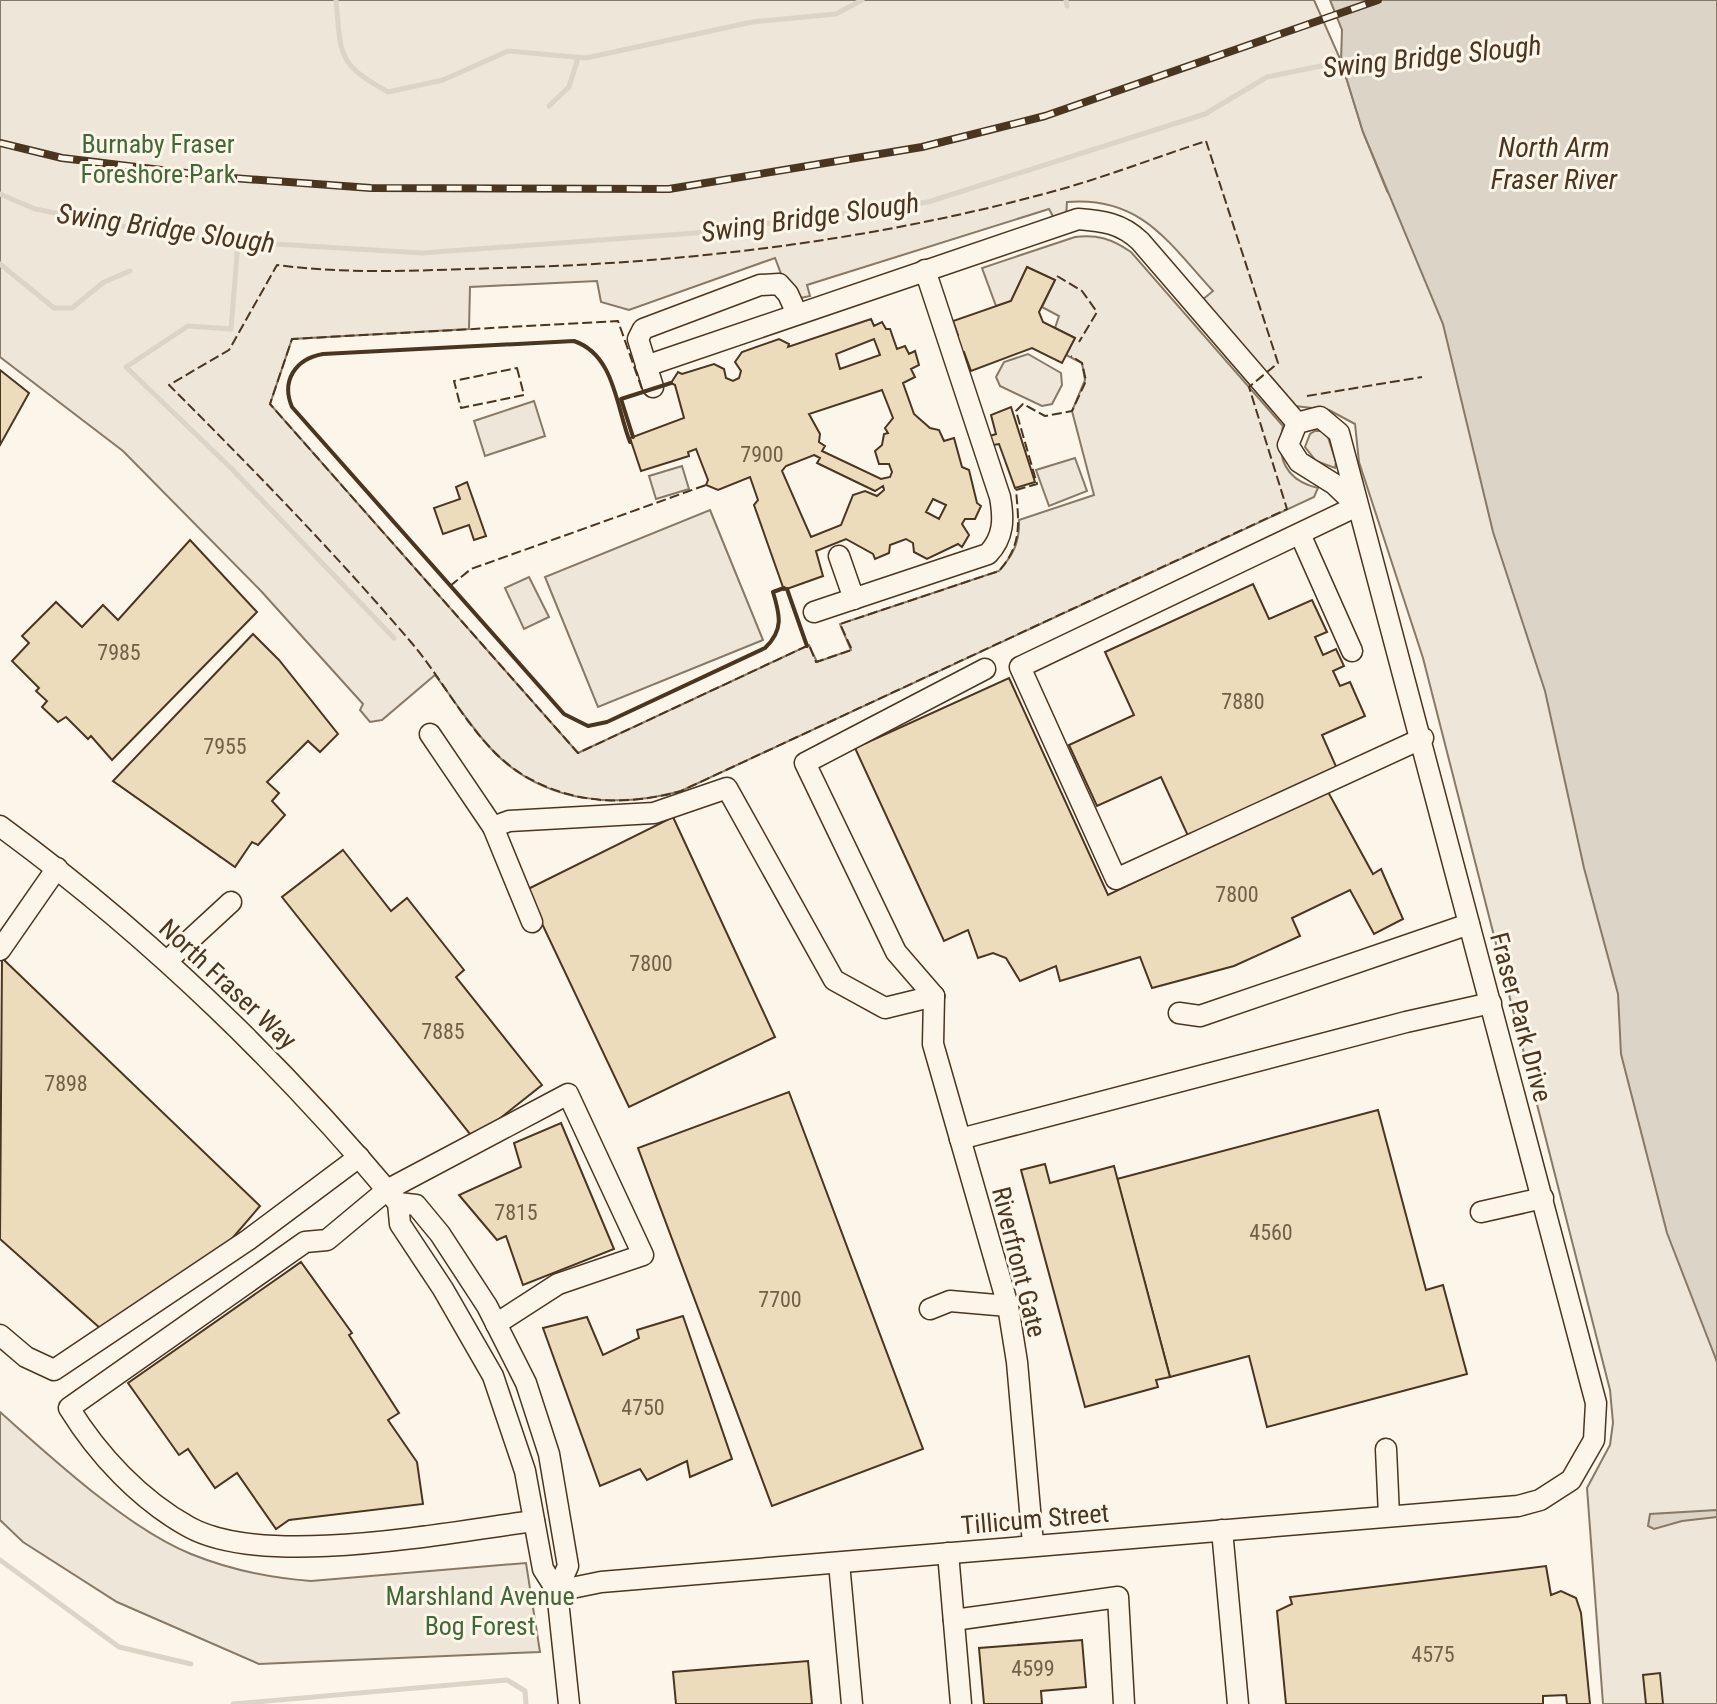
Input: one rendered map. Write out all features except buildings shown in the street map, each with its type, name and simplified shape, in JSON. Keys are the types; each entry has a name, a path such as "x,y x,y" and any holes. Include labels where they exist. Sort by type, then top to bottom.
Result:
{"street":[{"path":"646,366 1078,219 1126,227 1297,423 1288,445 1299,462 1334,484 1357,506 1020,667 1116,879 1423,738"},
{"path":"814,612 988,554 998,543 1002,529 1000,497 925,270"},
{"path":"653,387 638,339 643,329 760,285 779,284 788,294 797,314"},
{"name":"Fraser Park Drive","path":"1297,423 1312,416 1328,419 1334,425 1423,738 1596,1403 1597,1427 1590,1451 1571,1480 1540,1500 1518,1506"},
{"path":"1300,534 1352,651"},
{"path":"839,556 854,599"},
{"path":"493,827 509,821 654,813 727,788 834,980 885,1008 934,996 896,952 805,763 985,669"},
{"path":"430,734 493,827 532,922"},
{"name":"North Fraser Way","path":"0,826 57,868 167,961 279,1066 393,1197 400,1224 451,1301 493,1376 525,1471 543,1569 557,1591 569,1704"},
{"path":"0,950 57,868"},
{"path":"167,961 231,902"},
{"path":"1179,1013 1200,1016 1469,924"},
{"name":"Riverfront Gate","path":"934,996 933,1044 1008,1306 1017,1362 1033,1544"},
{"path":"960,1139 1491,1003"},
{"path":"496,1324 558,1284 643,1255 568,1094 393,1197 327,1240 305,1242 69,1408 89,1440 119,1473 190,1528 230,1541 285,1548 332,1545 534,1521"},
{"path":"0,1335 26,1357 54,1370 248,1240 359,1157"},
{"name":"North Fraser Way","path":"393,1197 416,1205 440,1234 496,1324 526,1383 549,1454 568,1566 557,1591"},
{"path":"1481,1212 1543,1198"},
{"path":"930,1309 950,1301 1008,1306"},
{"path":"1386,1449 1389,1516"},
{"name":"Tillicum Street","path":"557,1591 601,1582 1518,1506"},
{"path":"1222,1530 1238,1704"},
{"path":"948,1553 961,1704"},
{"path":"839,1563 852,1704"},
{"path":"954,1620 1118,1597 1124,1704"}],"green space":[{"name":"Burnaby Fraser Foreshore Park","path":"0,0 1314,0 1341,61 1363,132 1387,191 1467,297 1717,1362 1717,1704 1603,1704 1587,1488 1610,1445 1613,1423 1610,1390 1423,658 1359,462 1355,424 1329,410 1295,406 1202,300 1213,291 1167,240 1134,215 1115,206 1093,202 1067,202 1066,217 1055,220 1049,209 807,285 810,296 791,300 775,258 629,310 601,302 597,281 470,287 469,329 292,339 270,404 578,753 809,645 817,662 851,650 840,624 999,571 1015,548 1019,520 1094,495 1072,411 1085,380 1082,363 1066,355 1075,338 1055,328 1059,316 1042,307 1055,280 1027,267 1011,301 996,306 982,268 1075,237 1104,238 1131,252 1283,426 1282,457 1291,473 1318,488 1314,497 681,791 632,800 583,798 559,792 537,783 496,754 435,675 382,720 370,722 360,710 363,704 261,591 123,451 0,357"},
{"path":"1028,354 1061,373 1062,385 1052,404 1042,406 1000,386 996,377 1004,362"},
{"path":"534,401 545,436 485,456 474,421"},
{"path":"1326,431 1335,468 1316,461 1305,447 1310,434"},
{"path":"1075,458 1087,491 1049,506 1036,470"},
{"path":"682,466 689,489 656,499 649,476"},
{"path":"710,510 763,640 598,707 545,577"},
{"path":"529,577 549,617 524,629 505,588"},
{"name":"Marshland Avenue Bog Forest","path":"0,1412 116,1510 167,1542 220,1564 265,1575 311,1581 526,1563 540,1652 259,1664 117,1602 23,1542 0,1520"}],"water":[{"name":"North Arm Fraser River","path":"1330,0 1717,0 1717,1362 1667,1233 1621,1054 1618,994 1584,868 1545,691 1493,532 1443,324 1363,132 1341,61 1342,30"},
{"path":"1717,1510 1717,1517 1682,1521 1654,1529 1648,1526 1650,1514"}],"waterway":[{"path":"336,0 341,46 350,65 388,92 443,80 508,51 586,58 752,22 836,14 862,0"},
{"path":"1066,0 1067,6"},
{"path":"549,106 569,87 578,58"},
{"name":"Swing Bridge Slough","path":"0,194 35,209 136,229 227,241 422,253 696,233 928,202 1205,114 1267,77 1345,61"},
{"path":"238,242 231,329 188,326 126,367 231,468 394,638"},
{"path":"0,264 54,308 72,308 104,282 130,271"},
{"path":"0,1560 119,1647 191,1664"},
{"path":"233,1704 507,1680 525,1691 526,1704"}],"railway":[{"path":"0,143 62,158 219,177 371,188 669,189 922,147 1045,116 1378,0"}],"fence":[{"path":"1206,141 1278,363 1249,387 1287,509 681,791 662,796 606,800 570,795 534,781 496,754 480,737 410,641 352,575 169,385 229,350 277,265 361,271 500,268 639,261 778,246 915,224 983,209 1070,186 1206,141"},
{"path":"1057,276 1082,291 1097,312 1079,342"},
{"path":"642,389 618,321 292,339 270,404 578,753 809,645 816,662 852,650 840,624 999,571 1012,552 1017,534 1016,490 1037,484 1016,411 1023,404 1045,416 1072,411 1086,381 1082,363 1071,356"},
{"path":"517,368 524,395 461,408 454,381 517,368"},
{"path":"1307,396 1422,377"},
{"path":"450,586 471,569 706,485"}],"wall":[{"path":"630,442 606,370 588,348 574,341 323,354 298,366 288,388 292,407 564,714 588,726 607,722 765,648 775,635 779,622 773,592 784,588"},
{"path":"633,437 621,399 671,383"},
{"path":"787,589 807,646"}]}
